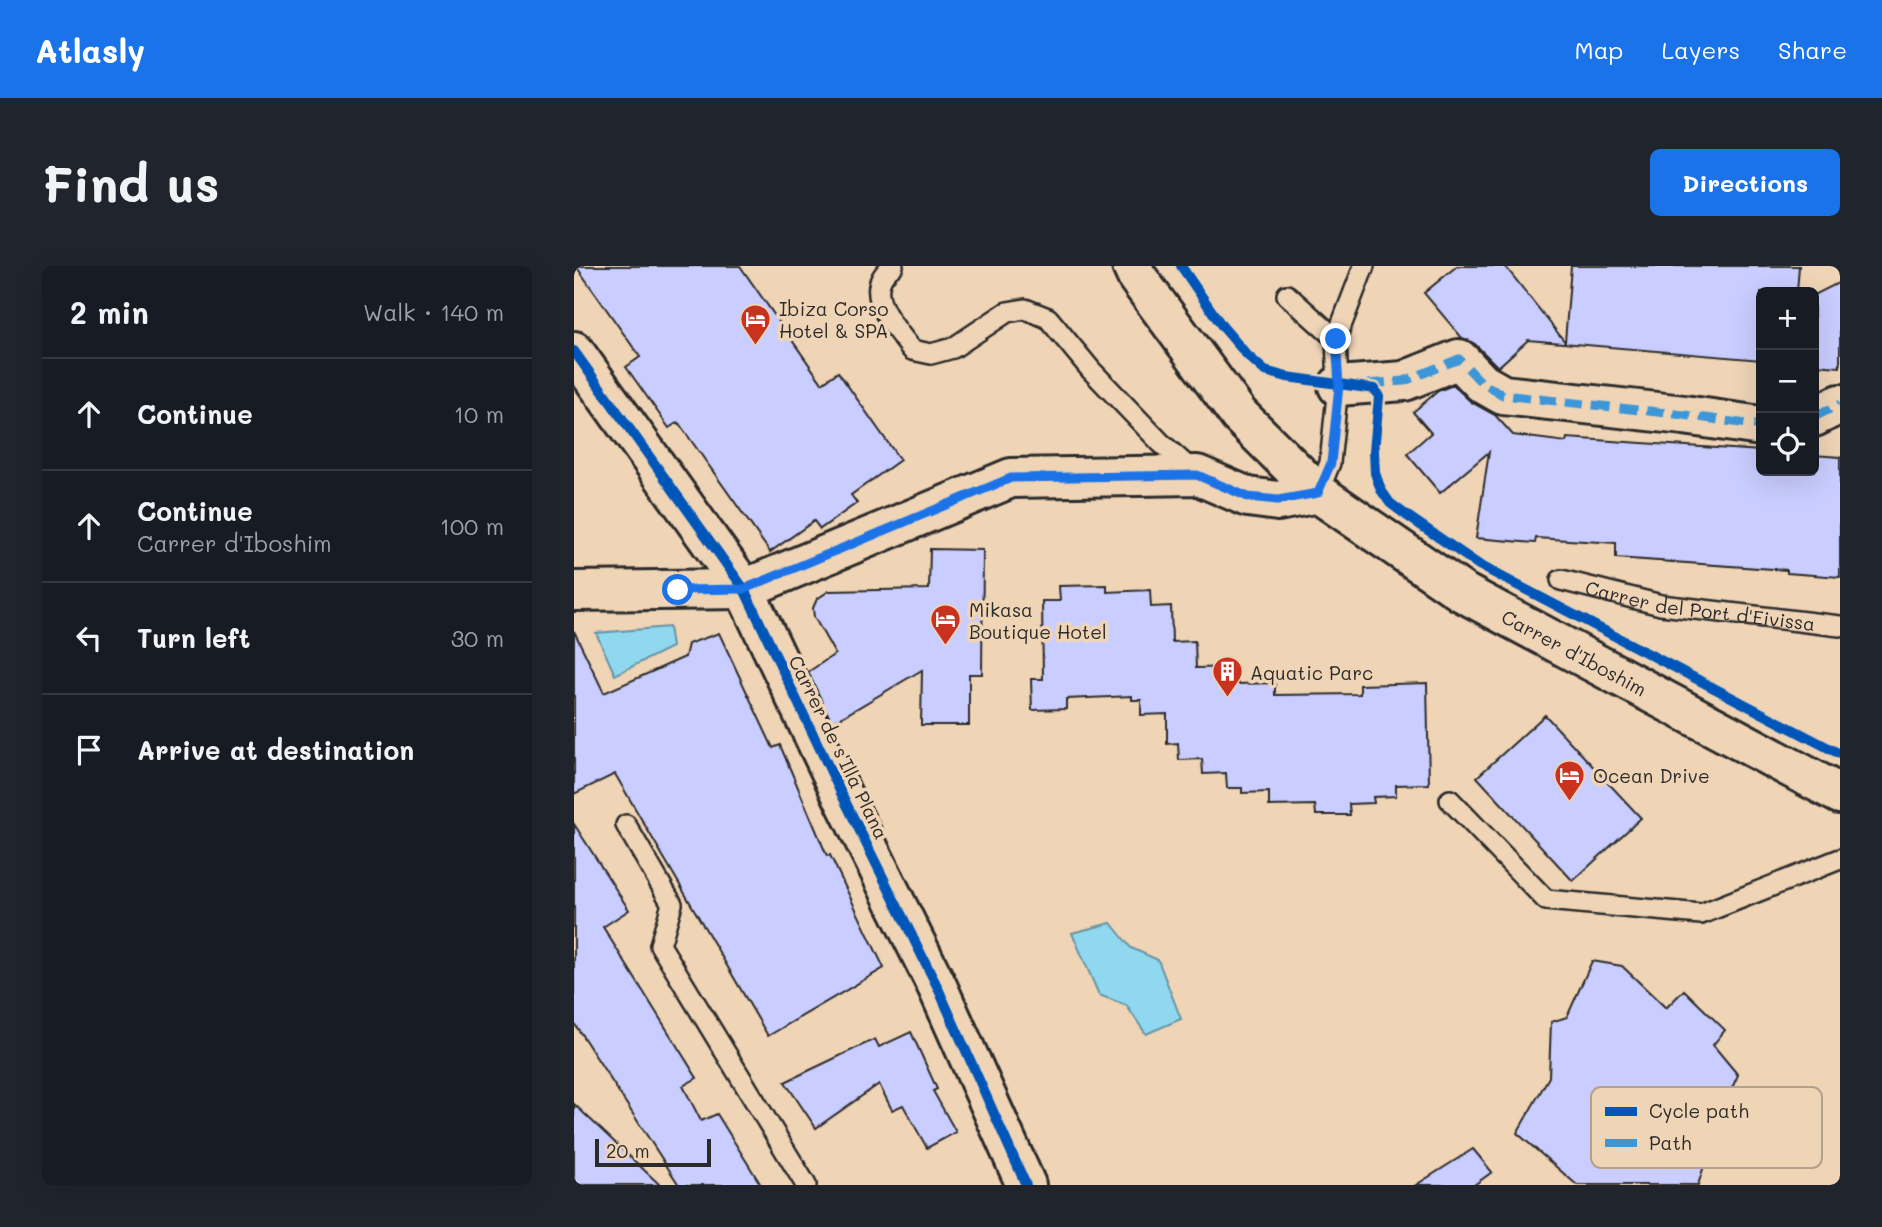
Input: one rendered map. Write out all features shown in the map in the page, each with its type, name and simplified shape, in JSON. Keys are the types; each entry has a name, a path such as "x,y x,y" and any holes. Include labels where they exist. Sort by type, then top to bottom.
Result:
{"street":[{"name":"Carrer d'Iboshim","path":"1132,270 1239,415 1318,493 1462,592 1840,794"},
{"name":"Carrer de s'Illa Plana","path":"574,351 744,589 937,986 1026,1185"},
{"path":"1339,386 1404,381 1459,359 1482,383 1503,395 1756,425"},
{"path":"1819,414 1840,404"},
{"path":"574,591 744,589 1011,478 1197,475 1248,497 1278,500 1318,493"}],"lane":[{"path":"894,266 883,274 877,290 884,312 912,350 931,354 953,348 1007,312 1026,309 1048,318 1091,370 1152,434 1197,475"},
{"path":"1318,493 1331,463 1339,386 1336,339 1364,266"},
{"path":"1287,295 1336,339"},
{"name":"Carrer del Port d'Eivissa","path":"1561,580 1661,605 1840,626"},
{"path":"1450,800 1546,900 1700,914 1840,859"},
{"path":"626,825 672,904 660,945 806,1185"}],"water":[{"path":"669,627 672,647 615,675 596,633"},
{"path":"1111,923 1131,948 1158,960 1181,1019 1146,1034 1126,1005 1099,995 1072,933"}],"building":[{"path":"576,266 740,266 822,383 838,372 900,460 851,495 857,503 820,529 814,521 770,552 678,422 669,428 626,367 640,357"},
{"path":"1457,266 1505,266 1565,342 1571,266 1799,266 1797,287 1756,287 1756,360 1528,340 1498,367 1475,344 1462,338 1424,293"},
{"path":"1840,282 1840,367 1819,365 1819,292"},
{"path":"1453,385 1471,402 1495,415 1513,435 1566,442 1567,438 1756,451 1756,476 1819,476 1819,455 1840,457 1840,577 1787,573 1787,570 1616,558 1616,543 1536,538 1535,543 1476,538 1489,452 1440,493 1407,454 1431,433 1413,412 1438,391"},
{"path":"930,549 983,550 982,674 969,674 969,725 921,725 922,670 832,723 808,672 835,654 814,617 813,608 817,599 829,591 929,589"},
{"name":"Aquatic Parc","path":"1107,585 1107,592 1150,590 1151,607 1171,606 1172,642 1195,641 1196,668 1237,667 1237,684 1275,683 1275,695 1360,694 1360,685 1427,683 1429,784 1396,785 1396,796 1373,797 1374,803 1349,804 1350,815 1316,815 1315,805 1269,806 1269,792 1242,793 1242,788 1227,788 1226,773 1203,774 1202,759 1179,760 1178,743 1167,744 1167,714 1141,715 1141,700 1132,700 1132,696 1066,699 1066,709 1032,710 1031,679 1043,679 1042,601 1060,601 1059,586"},
{"path":"574,631 604,693 685,657 688,644 719,633 773,748 780,745 827,856 830,855 884,968 768,1036 615,774 574,794"},
{"path":"1545,715 1641,818 1573,881 1477,777"},
{"path":"574,824 629,910 603,927 697,1078 683,1086 701,1121 717,1114 761,1185 679,1185 574,1023"},
{"path":"1592,961 1622,966 1666,1008 1684,990 1725,1030 1713,1045 1738,1075 1732,1087 1591,1087 1591,1168 1703,1168 1698,1185 1577,1185 1517,1133 1549,1077 1551,1022 1567,1017"},
{"path":"911,1032 937,1089 933,1091 956,1132 927,1148 903,1105 892,1110 879,1084 816,1128 785,1082 875,1039 879,1047"},
{"path":"574,1104 660,1185 574,1185"},
{"path":"1473,1149 1492,1172 1474,1185 1416,1185"}],"marked path":[{"path":"1368,384 1404,381 1459,359 1482,383 1503,395 1756,425"},
{"path":"1819,414 1840,404"}],"cycle path":[{"path":"1181,266 1222,326 1265,371 1287,377 1375,389 1379,397 1374,451 1375,473 1381,490 1390,503 1406,515 1479,565 1840,754"},
{"path":"574,351 744,589 937,986 1026,1185"}],"place":[{"name":"Ibiza Corso Hotel & SPA","path":"756,346"},
{"name":"Mikasa Boutique Hotel","path":"946,647"},
{"name":"Aquatic Parc","path":"1227,699"},
{"name":"Ocean Drive","path":"1570,802"}],"route":[{"path":"678,590 744,589 1011,478 1197,475 1248,497 1278,500 1318,493 1331,463 1339,386 1336,339"}]}
